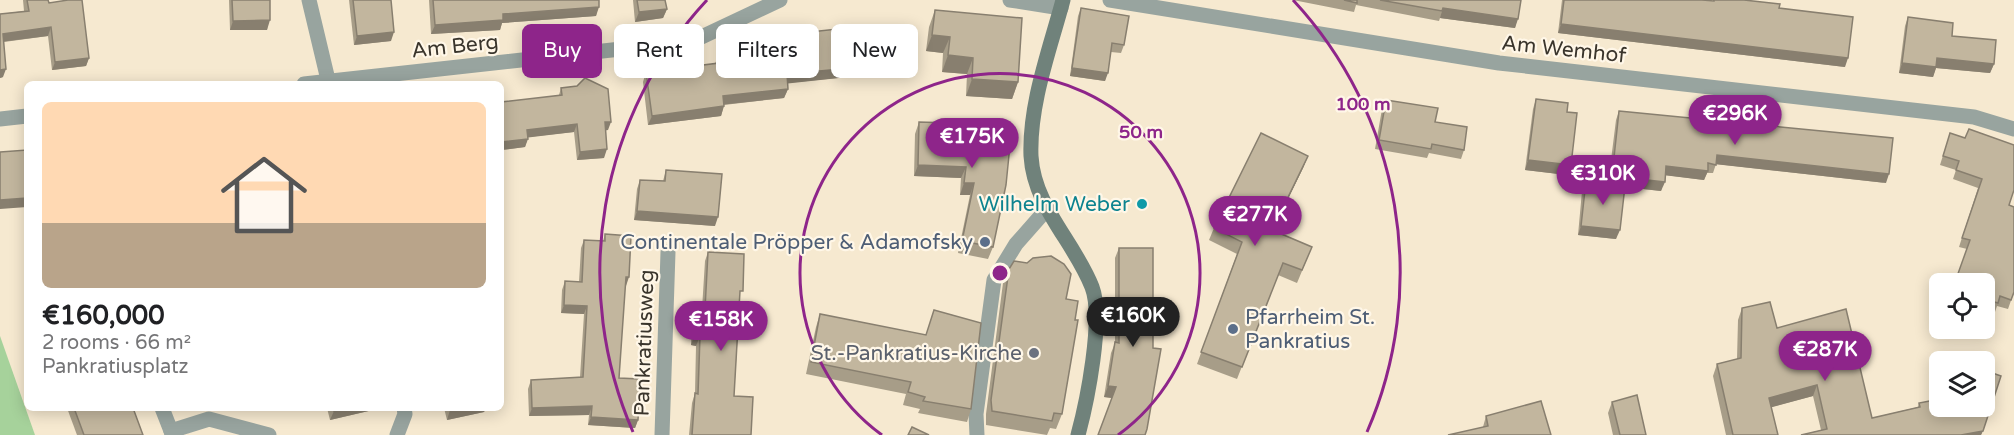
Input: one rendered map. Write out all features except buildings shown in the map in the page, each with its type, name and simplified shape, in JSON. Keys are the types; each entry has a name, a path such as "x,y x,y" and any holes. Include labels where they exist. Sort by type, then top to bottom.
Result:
{"street":[{"path":"309,0 329,81"},
{"name":"Am Berg","path":"338,81 693,41 780,0"},
{"path":"1010,0 1062,4 1036,109 1031,156 1046,210 1074,252 1093,289 1093,355 1078,435"},
{"name":"Am Wemhof","path":"1110,0 1499,63 1963,115 2014,129"},
{"path":"0,119 24,116"},
{"path":"977,435 976,414 994,280 1016,244 1046,210"},
{"name":"Pankratiusweg","path":"662,435 668,252"},
{"path":"163,411 172,433 209,419 269,435"},
{"path":"397,435 404,411"}],"green space":[{"path":"0,336 24,404 24,411 27,411 35,435 0,435"}],"place":[{"name":"Wilhelm Weber","path":"1142,204"},
{"name":"Continentale Pröpper & Adamofsky","path":"985,242"},
{"name":"Pfarrheim St. Pankratius","path":"1233,329"},
{"name":"St.-Pankratius-Kirche","path":"1034,353"}]}
